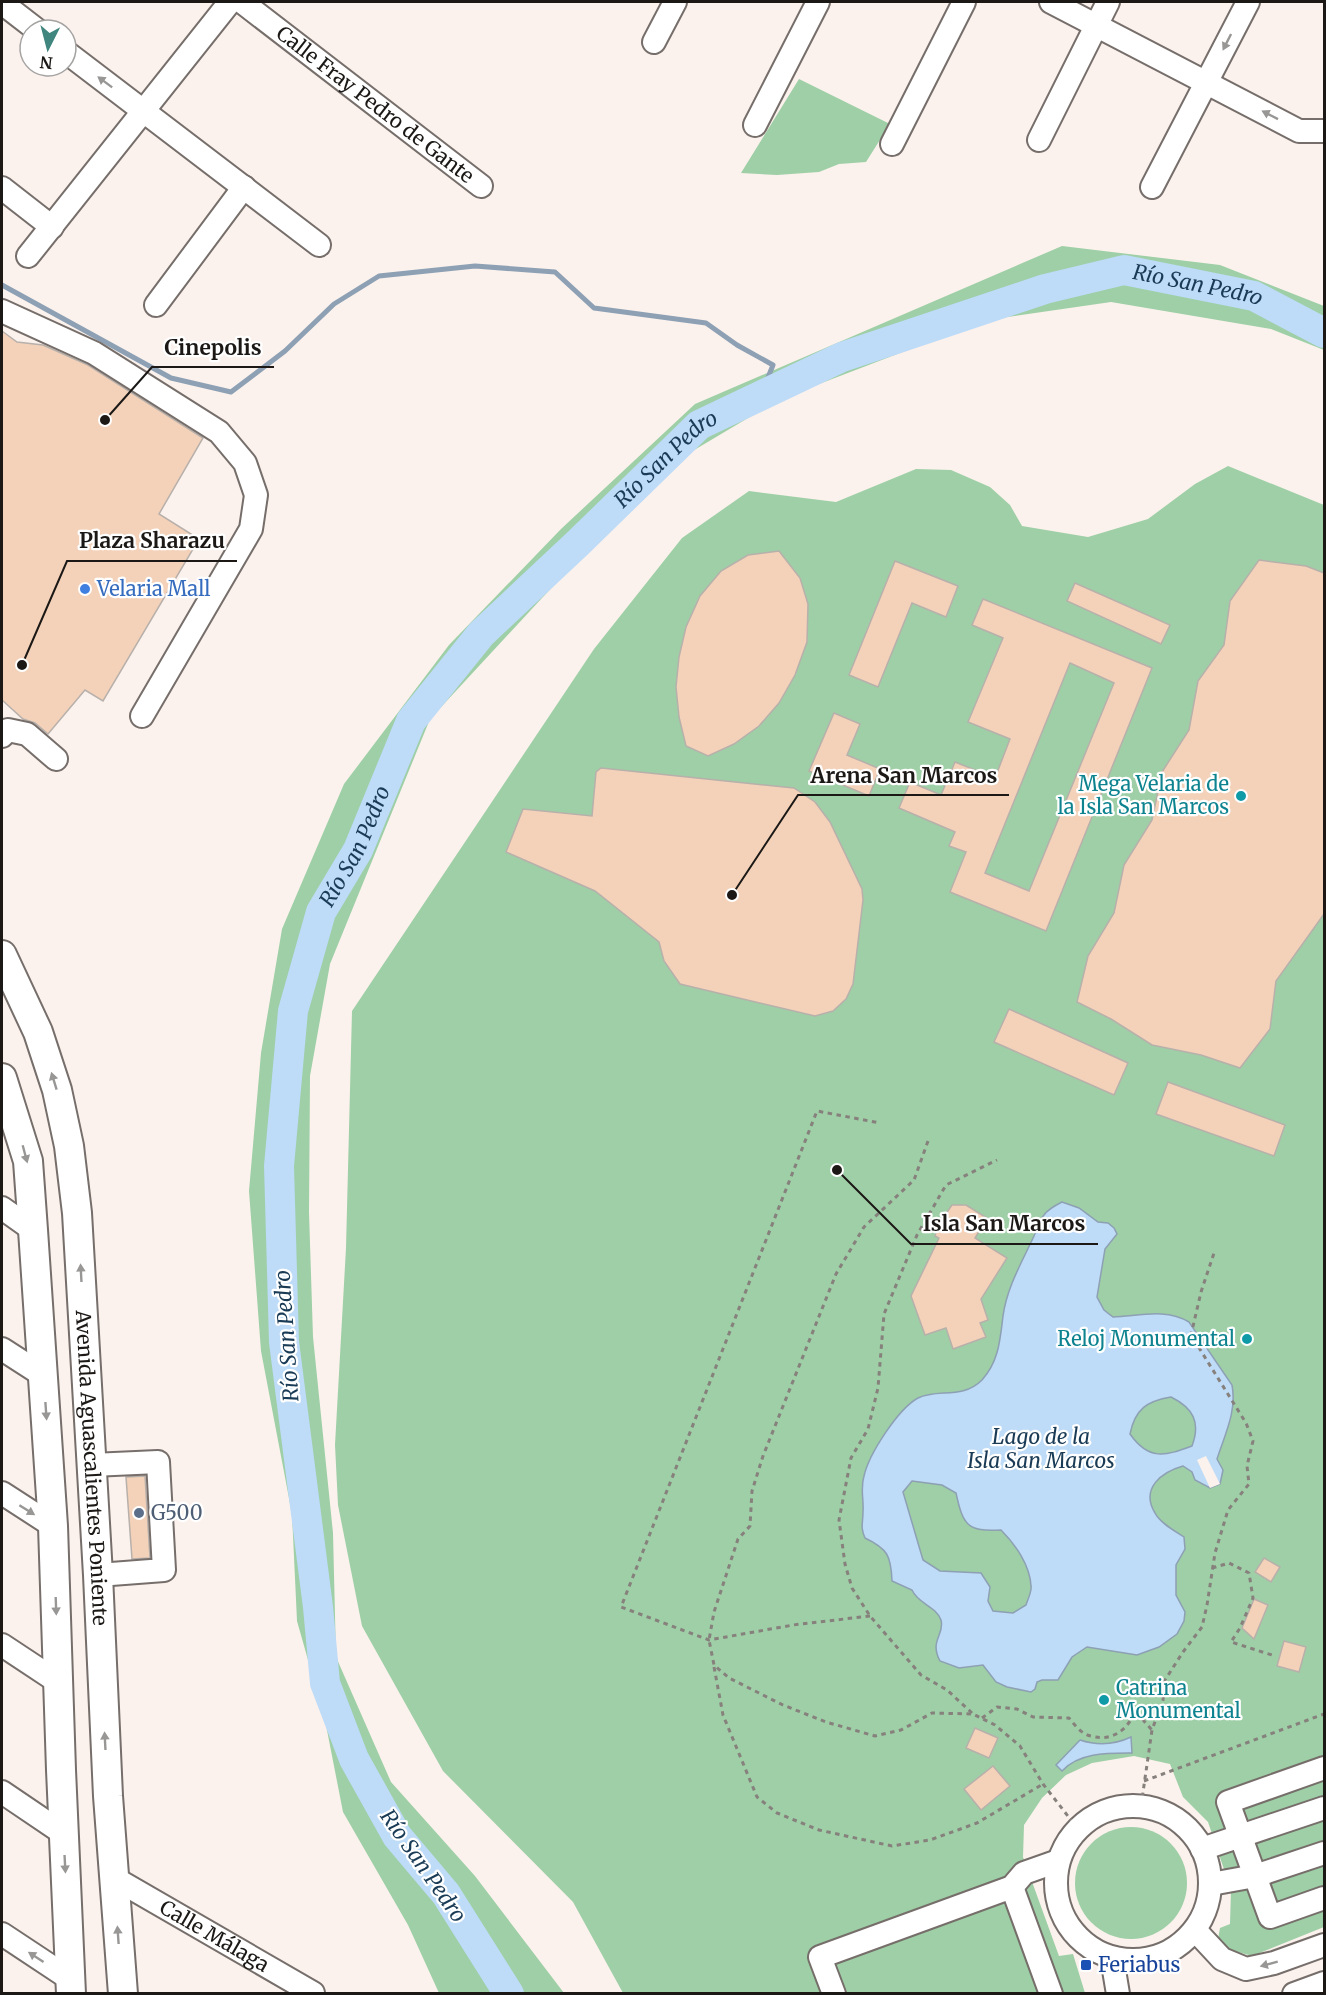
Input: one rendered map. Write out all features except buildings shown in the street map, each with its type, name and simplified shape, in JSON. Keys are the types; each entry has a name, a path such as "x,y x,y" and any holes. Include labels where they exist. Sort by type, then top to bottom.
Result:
{"main road":[{"name":"Avenida Aguascalientes Poniente","path":"2,955 38,1032 57,1090 69,1146 77,1213 104,1717 123,1994"},
{"path":"2,1078 28,1161 53,1526 71,1986"}],"street":[{"path":"28,256 231,2"},
{"name":"Calle Fray Pedro de Gante","path":"242,2 481,186"},
{"path":"654,42 675,2"},
{"path":"755,125 818,2"},
{"path":"892,144 964,2"},
{"path":"1051,2 1299,131 1324,131"},
{"path":"1039,140 1108,2"},
{"path":"1152,187 1248,2"},
{"path":"2,3 21,18"},
{"path":"78,61 319,245"},
{"path":"156,305 244,187"},
{"path":"2,188 52,227"},
{"path":"2,311 94,353 219,432 245,463 256,495 251,529 142,716"},
{"path":"2,736 9,730 27,734 56,759"},
{"path":"2,1208 33,1230"},
{"path":"2,1349 44,1376"},
{"path":"92,1465 158,1462 164,1570 98,1575"},
{"path":"2,1493 53,1526"},
{"path":"2,1644 58,1682"},
{"path":"1324,1768 1228,1802 1270,1917 1324,1898"},
{"path":"2,1792 64,1834"},
{"path":"1132,1805 1141,1806 1157,1809 1179,1820 1196,1838 1208,1860 1211,1884 1207,1909 1195,1930 1178,1946 1158,1957 1135,1961 1112,1958 1089,1948 1071,1931 1059,1909 1054,1885 1058,1860 1069,1838 1086,1820 1108,1809 1132,1805"},
{"path":"1202,1849 1324,1808"},
{"path":"1211,1884 1255,1876 1324,1853"},
{"path":"834,1994 820,1957 1012,1887 1024,1873 1058,1860"},
{"name":"Calle Málaga","path":"114,1878 313,1993"},
{"path":"1012,1887 1051,1994"},
{"path":"1195,1930 1222,1959 1246,1970 1274,1963 1324,1945"},
{"path":"2,1934 71,1986"},
{"path":"1112,1958 1118,1994"},
{"path":"1294,1994 1324,1983"}],"path":[{"path":"870,1616 794,1625 709,1640 621,1607 817,1111 880,1123"},
{"path":"928,1141 914,1180 864,1227 836,1274 763,1456 752,1491 750,1526 738,1539 714,1612 709,1640 723,1714 757,1797 777,1813 819,1830 892,1846 930,1840 977,1823 1043,1784"},
{"path":"997,1160 946,1185 916,1235 884,1314 878,1388 868,1429 851,1458 839,1520 845,1564 852,1588 870,1616 921,1675 947,1690 973,1714 995,1725 1020,1746 1043,1784 1078,1829"},
{"path":"1141,1806 1152,1730 1163,1700 1165,1680 1202,1627 1208,1605 1215,1553 1228,1510 1249,1484 1247,1466 1253,1441 1246,1423 1191,1335 1201,1292 1215,1250"},
{"path":"1212,1568 1229,1563 1249,1573 1253,1598 1232,1642 1272,1655"},
{"path":"714,1665 729,1678 783,1705 826,1722 875,1736 901,1730 932,1713 973,1714"},
{"path":"982,1718 996,1707 1017,1709 1033,1717 1069,1718 1081,1731 1091,1737 1108,1737 1122,1732 1130,1723 1135,1711 1152,1730"},
{"path":"1144,1781 1324,1714"}],"green space":[{"path":"799,79 890,124 866,162 839,164 819,172 777,175 741,173"},
{"path":"1062,246 1220,265 1324,306 1324,350 1271,329 1111,302 986,320 780,399 669,465 430,719 330,964 310,1076 309,1212 313,1337 333,1533 336,1657 391,1782 475,1876 564,1993 439,1993 408,1925 343,1812 325,1720 297,1621 292,1514 261,1351 249,1191 261,1053 282,929 344,784 449,645 561,529 695,404"},
{"path":"1228,466 1324,505 1324,1927 1252,1956 1224,1948 1218,1939 1220,1928 1230,1924 1231,1890 1208,1822 1183,1797 1170,1764 1134,1756 1092,1763 1066,1775 1042,1798 1024,1825 1023,1857 1059,1956 1073,1954 1085,1993 623,1993 573,1902 443,1771 362,1626 338,1505 335,1445 346,1248 352,1011 594,649 682,538 749,491 836,502 916,469 951,470 990,487 1010,505 1022,526 1088,537 1148,519 1195,484"},
{"path":"1131,1827 1152,1831 1171,1843 1183,1862 1187,1883 1183,1904 1171,1923 1152,1935 1131,1939 1110,1935 1091,1923 1079,1904 1075,1883 1079,1862 1091,1843 1110,1831"}],"water":[{"name":"Lago de la Isla San Marcos","path":"1062,1202 1079,1208 1098,1222 1108,1223 1117,1234 1105,1249 1097,1297 1104,1310 1113,1317 1162,1314 1189,1322 1232,1385 1233,1404 1217,1459 1223,1470 1220,1484 1210,1488 1195,1480 1192,1472 1183,1466 1161,1477 1156,1482 1150,1496 1157,1517 1184,1537 1185,1549 1176,1565 1176,1595 1185,1612 1184,1621 1177,1634 1159,1647 1137,1655 1087,1647 1072,1657 1058,1680 1037,1682 1035,1689 1031,1692 996,1682 983,1665 959,1668 940,1661 936,1648 942,1625 939,1615 918,1599 912,1590 892,1581 891,1565 887,1554 865,1538 862,1528 862,1485 867,1467 878,1445 893,1422 910,1404 926,1395 966,1390 982,1380 988,1373 998,1350 1005,1305 1015,1275 1041,1219 1052,1207","holes":["1171,1397 1185,1406 1193,1417 1196,1430 1192,1446 1166,1454 1144,1449 1130,1434 1135,1418 1149,1404","912,1481 942,1485 956,1493 964,1519 974,1528 1001,1530 1021,1555 1028,1570 1031,1588 1026,1605 1013,1613 993,1611 988,1601 990,1587 981,1573 940,1571 923,1560 903,1492"]},
{"path":"1131,1737 1132,1753 1086,1757 1077,1760 1062,1771 1056,1765 1080,1740 1106,1744"}],"pier":[{"path":"1206,1456 1220,1484 1210,1488 1197,1460"}],"waterway":[{"path":"2,285 171,378 231,392 285,351 334,304 379,276 475,266 555,272 594,308 706,323 737,345 773,365 761,395"},
{"name":"Río San Pedro","path":"509,1994 446,1894 397,1836 354,1759 325,1683 318,1607 284,1342 279,1166 293,1011 321,912 358,850 411,721 481,634 699,425 842,357 1045,289 1124,270 1254,296 1324,333"}],"place":[{"name":"Cinepolis","path":"105,420"},
{"name":"Velaria Mall","path":"85,589"},
{"name":"Plaza Sharazu","path":"22,665"},
{"name":"Mega Velaria de la Isla San Marcos","path":"1241,796"},
{"name":"Arena San Marcos","path":"732,895"},
{"name":"Isla San Marcos","path":"837,1170"},
{"name":"Reloj Monumental","path":"1247,1339"},
{"name":"G500","path":"139,1513"},
{"name":"Catrina Monumental","path":"1104,1700"},
{"name":"Feriabus","path":"1086,1965"}]}
